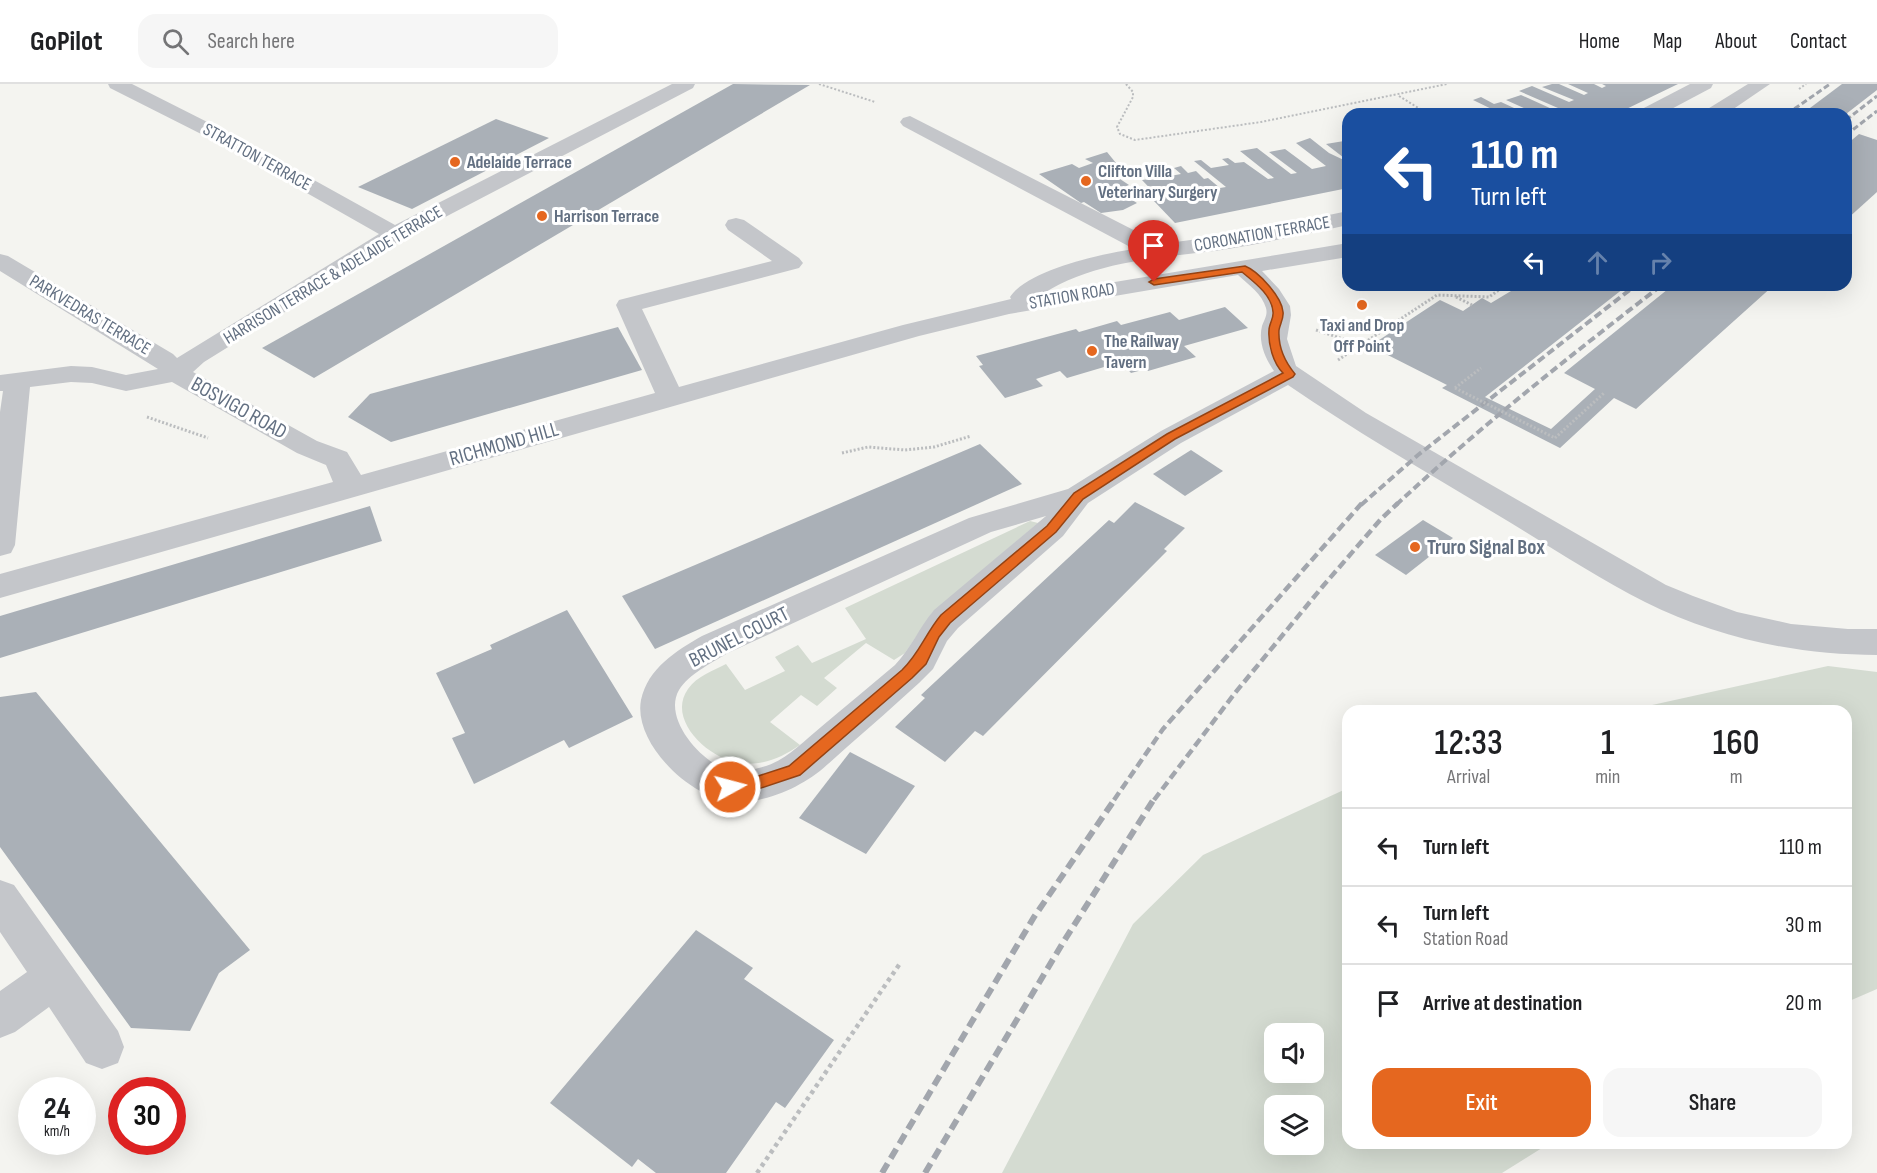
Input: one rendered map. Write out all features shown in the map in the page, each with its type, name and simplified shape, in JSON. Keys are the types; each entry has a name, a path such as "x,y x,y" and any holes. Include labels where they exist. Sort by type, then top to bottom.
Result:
{"street":[{"name":"STRATTON TERRACE","path":"117,84 224,138 395,234"},
{"name":"HARRISON TERRACE & ADELAIDE TERRACE","path":"176,373 195,357 395,234 686,84"},
{"path":"1658,108 1704,84"},
{"path":"1722,84 1754,88"},
{"path":"1722,108 1754,88"},
{"path":"910,122 1158,252"},
{"name":"CORONATION TERRACE","path":"1008,307 1048,279 1070,271 1158,252 1252,238 1342,219"},
{"path":"670,397 628,305 791,263 736,225"},
{"name":"STATION ROAD","path":"1008,307 1342,251"},
{"name":"PARKVEDRAS TERRACE","path":"0,261 164,359 176,373"},
{"path":"1245,268 1263,285 1276,304 1279,313 1274,328 1275,341 1281,365 1289,374 1356,419 1655,593 1691,610 1760,632 1829,641 1877,642"},
{"name":"RICHMOND HILL","path":"0,586 912,330 1008,307"},
{"name":"BOSVIGO ROAD","path":"8,381 71,374 92,375 126,383 176,373 307,447 337,459 346,474 348,487"},
{"name":"BRUNEL COURT","path":"1078,496 1052,529 945,619 933,634 921,660 907,674 795,771 746,787 730,787 697,772 665,733 659,717 658,702 662,692 673,673 687,661 714,645 980,525 1078,496 1171,437 1289,374"},
{"path":"0,545 8,381"},
{"path":"0,898 102,1047"},
{"path":"0,1017 54,978"}],"path":[{"path":"819,84 875,102"},
{"path":"1126,84 1133,92 1133,98 1117,128 1119,134 1135,140 1261,122 1398,96 1447,84"},
{"path":"1398,96 1418,108"},
{"path":"1361,345 1437,295 1489,297 1498,291"},
{"path":"1453,296 1472,305"},
{"path":"1481,368 1455,388 1555,438 1604,393"},
{"path":"143,416 213,440"},
{"path":"842,453 868,447 905,450 934,447 971,436"},
{"path":"757,1173 901,962"}],"shaded area":[{"path":"1030,521 1038,523 932,613 905,653 894,660 866,643 824,678 837,688 817,706 801,695 770,722 800,745 793,750 764,762 739,763 727,760 704,746 687,725 682,713 683,701 692,684 706,674 726,664 745,690 785,671 775,657 798,645 812,663 866,639 845,608"},
{"path":"1828,666 1877,672 1877,989 1852,1000 1852,705 1652,705"},
{"path":"1342,791 1342,1149 1540,1149 1502,1173 1002,1173 1133,924 1203,855"}],"building":[{"name":"Harrison Terrace","path":"733,84 810,85 314,378 262,348"},
{"path":"1559,84 1584,95 1588,93 1568,84 1594,84 1602,88 1606,86 1602,84 1678,84 1628,108 1558,108 1519,91 1532,86 1569,102 1574,100 1542,87"},
{"path":"1842,84 1877,84 1877,90 1852,109 1810,108"},
{"path":"1521,95 1550,108 1524,108 1506,100"},
{"path":"1481,97 1494,104 1501,102 1514,108 1490,108 1473,100"},
{"name":"Adelaide Terrace","path":"496,119 549,138 412,209 358,187"},
{"path":"1859,134 1877,140 1877,192 1852,215 1852,140"},
{"path":"1310,138 1329,153 1342,159 1342,189 1175,223 1153,200 1160,199 1142,180 1150,179 1144,173 1159,171 1165,177 1181,174 1174,168 1181,166 1188,173 1196,171 1204,179 1208,178 1220,188 1226,187 1194,161 1201,160 1211,168 1229,165 1222,159 1228,158 1235,163 1244,162 1268,179 1274,178 1240,151 1257,148 1291,174 1297,173 1269,152 1285,149 1312,169 1326,166 1296,143"},
{"path":"1342,141 1342,156 1326,144"},
{"name":"Clifton Villa Veterinary Surgery","path":"1107,152 1125,174 1117,177 1129,185 1124,187 1134,196 1129,198 1137,203 1123,210 1101,213 1084,202 1081,203 1039,174 1072,164 1079,168 1093,163 1085,159"},
{"path":"1511,291 1620,291 1485,397 1551,429 1595,389 1564,373 1666,291 1767,291 1636,409 1614,398 1560,448 1442,388 1447,385 1370,346 1440,300 1463,311 1482,298 1491,303"},
{"name":"The Railway Tavern","path":"1225,307 1248,328 1184,346 1196,357 1148,371 1146,369 1131,373 1121,362 1067,378 1060,371 1036,379 1043,386 1005,398 979,366 983,365 976,356 1076,329 1079,332 1117,321 1121,325 1170,312 1179,320"},
{"path":"618,327 642,370 391,442 348,417 370,394"},
{"path":"980,444 1022,484 655,649 622,596"},
{"path":"1191,450 1223,471 1185,496 1153,474"},
{"path":"1135,502 1185,528 1164,549 1167,551 983,736 975,731 945,762 895,727 925,698 921,695 1109,520 1114,523"},
{"path":"370,506 382,541 0,658 0,616"},
{"name":"Truro Signal Box","path":"1423,520 1453,538 1406,575 1375,555"},
{"path":"567,610 633,717 569,748 564,740 474,784 452,738 465,733 436,673 492,649 490,645"},
{"path":"36,692 250,950 219,973 190,1031 131,1028 0,847 0,697"},
{"path":"850,752 915,786 866,854 799,818"},
{"path":"696,930 753,968 744,979 834,1040 785,1108 776,1102 726,1173 656,1173 638,1159 632,1167 550,1103"}],"railway":[{"path":"1796,108 1830,84"},
{"path":"1852,115 1877,96"},
{"path":"1852,130 1877,111"},
{"path":"1361,505 1418,455 1628,291"},
{"path":"1396,505 1527,392 1654,291"},
{"path":"1114,800 1163,729 1362,503"},
{"path":"1154,800 1235,693 1323,586 1381,519 1398,503"},
{"path":"882,1173 1034,917 1115,799"},
{"path":"925,1173 1064,941 1154,799"}],"place":[{"name":"Adelaide Terrace","path":"455,162"},
{"name":"Clifton Villa Veterinary Surgery","path":"1086,181"},
{"name":"Harrison Terrace","path":"542,216"},
{"name":"Taxi and Drop Off Point","path":"1362,305"},
{"name":"The Railway Tavern","path":"1092,351"},
{"name":"Truro Signal Box","path":"1415,547"}],"route":[{"path":"730,787 746,787 795,771 907,674 921,660 933,634 945,619 1052,529 1078,496 1171,437 1289,374 1281,365 1275,341 1274,328 1279,313 1276,304 1263,285 1245,268 1154,282"}]}
